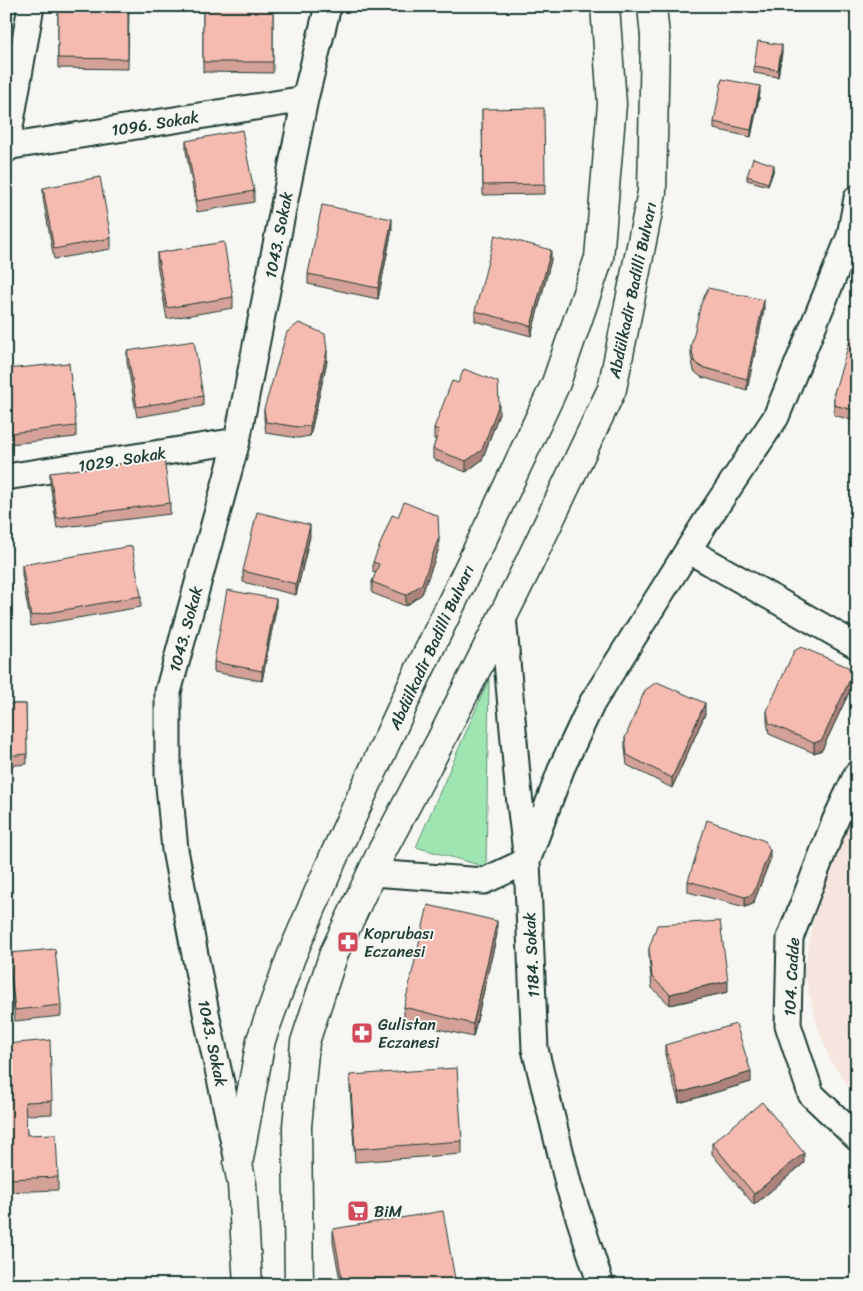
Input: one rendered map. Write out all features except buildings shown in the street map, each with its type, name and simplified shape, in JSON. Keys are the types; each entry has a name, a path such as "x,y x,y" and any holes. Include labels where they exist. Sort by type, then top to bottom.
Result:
{"main road":[{"name":"Abdülkadir Badilli Bulvarı","path":"248,1285 242,1184 238,1164 261,1040 291,957 334,856 411,686 556,383 599,258 612,104 604,6"},
{"name":"Abdülkadir Badilli Bulvarı","path":"298,1285 297,1126 305,1042 334,953 372,873 503,616 612,389 652,192 655,37 652,6"}],"street":[{"name":"1043. Sokak","path":"238,1164 208,1023 175,850 168,776 168,692 237,441 304,100 328,6"},
{"path":"6,148 22,14"},
{"name":"1096. Sokak","path":"6,148 304,100"},
{"path":"372,873 484,881 527,861 562,767 592,703 688,550 776,417 850,236 857,198"},
{"name":"1029. Sokak","path":"6,477 237,441"},
{"path":"688,550 857,646"},
{"name":"1184. Sokak","path":"503,616 518,786 527,861 535,1049 569,1187 600,1285"},
{"name":"104. Cadde","path":"857,774 835,821 790,938 788,1025 811,1094 857,1138"}],"shaded area":[{"path":"857,808 857,1097 830,1060 817,1024 804,972 814,917 836,855"}],"green space":[{"path":"489,679 486,867 416,847"}],"place":[{"name":"Koprubası Eczanesi","path":"348,942"},
{"name":"Gulistan Eczanesi","path":"362,1033"},
{"name":"BiM","path":"358,1211"}]}
